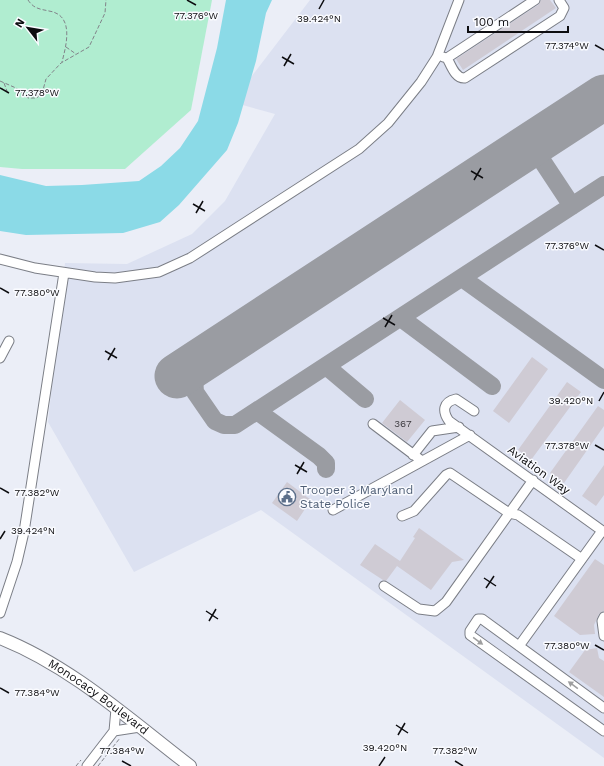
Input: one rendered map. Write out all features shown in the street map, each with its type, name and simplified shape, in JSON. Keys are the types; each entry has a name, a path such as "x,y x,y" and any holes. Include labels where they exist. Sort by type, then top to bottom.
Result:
{"main road":[{"name":"Monocacy Boulevard","path":"0,638 37,655 86,686 190,766"}],"street":[{"path":"0,259 35,268 95,277 133,276 159,272 190,258 360,148 388,123 421,82 437,57 459,0"},
{"path":"437,57 447,58 536,0"},
{"path":"447,58 457,75 465,78 560,16 564,8 559,0"},
{"path":"0,613 18,562 24,532 64,273"},
{"path":"0,358 9,340"},
{"name":"Aviation Way","path":"474,411 456,399 449,400 445,405 444,411 445,416 449,421 603,531"},
{"path":"373,424 422,462"},
{"path":"413,455 432,431 459,427"},
{"path":"333,510 470,435"},
{"path":"402,516 414,511 446,475 450,473 509,513 518,515 582,560"},
{"path":"384,586 419,609 435,611 446,602 533,480"},
{"path":"519,646 603,531"},
{"path":"604,617 602,621 604,636"},
{"path":"604,708 482,619 478,620 470,631 470,635 604,731"},
{"path":"116,709 117,735"},
{"path":"87,766 117,735 140,727"}],"path":[{"path":"28,0 36,8 53,12 64,20 68,34 66,47 61,62"},
{"path":"0,81 16,88 28,98 37,98 43,90 46,79 61,62 89,47 105,14 106,0"},
{"path":"66,47 77,54"},
{"path":"0,88 7,91 4,83"},
{"path":"98,766 117,735"}],"shaded area":[{"path":"310,0 604,0 604,758 261,510 134,572 48,422 65,263 127,264 192,234 225,201 275,114 232,102"}],"green space":[{"path":"0,0 212,0 191,110 125,169 22,169 0,167"}],"water":[{"path":"226,0 272,0 266,13 256,61 238,123 227,150 179,205 160,222 123,233 26,235 0,231 0,175 46,186 139,181 161,166 180,148 198,121 217,48"}],"building":[{"path":"541,0 550,0 556,8 463,70 456,59 538,5"},
{"path":"532,357 548,369 509,423 493,411"},
{"path":"567,382 581,392 531,460 518,450"},
{"path":"400,400 425,420 407,442 382,423"},
{"path":"598,406 604,410 604,426 564,483 550,473"},
{"path":"604,465 604,495 596,506 582,496"},
{"path":"287,482 311,500 297,521 272,503"},
{"path":"419,528 464,560 452,562 431,590 397,566 386,581 360,565 375,544 400,561 415,538 413,537"},
{"path":"595,559 604,565 604,611 599,614 594,625 595,634 580,635 554,616"},
{"path":"597,648 599,658 604,661 604,697 569,672 585,650"}],"taxiway":[{"path":"531,144 572,206"},
{"path":"198,362 194,377 195,392 215,421 224,425 235,425 604,185"},
{"path":"462,278 604,380"},
{"path":"401,318 492,386"},
{"path":"326,366 365,399"},
{"path":"257,411 319,456 326,463 326,469"}],"runway":[{"path":"177,376 604,97"}],"place":[{"name":"Trooper 3 Maryland State Police","path":"287,497"}]}
